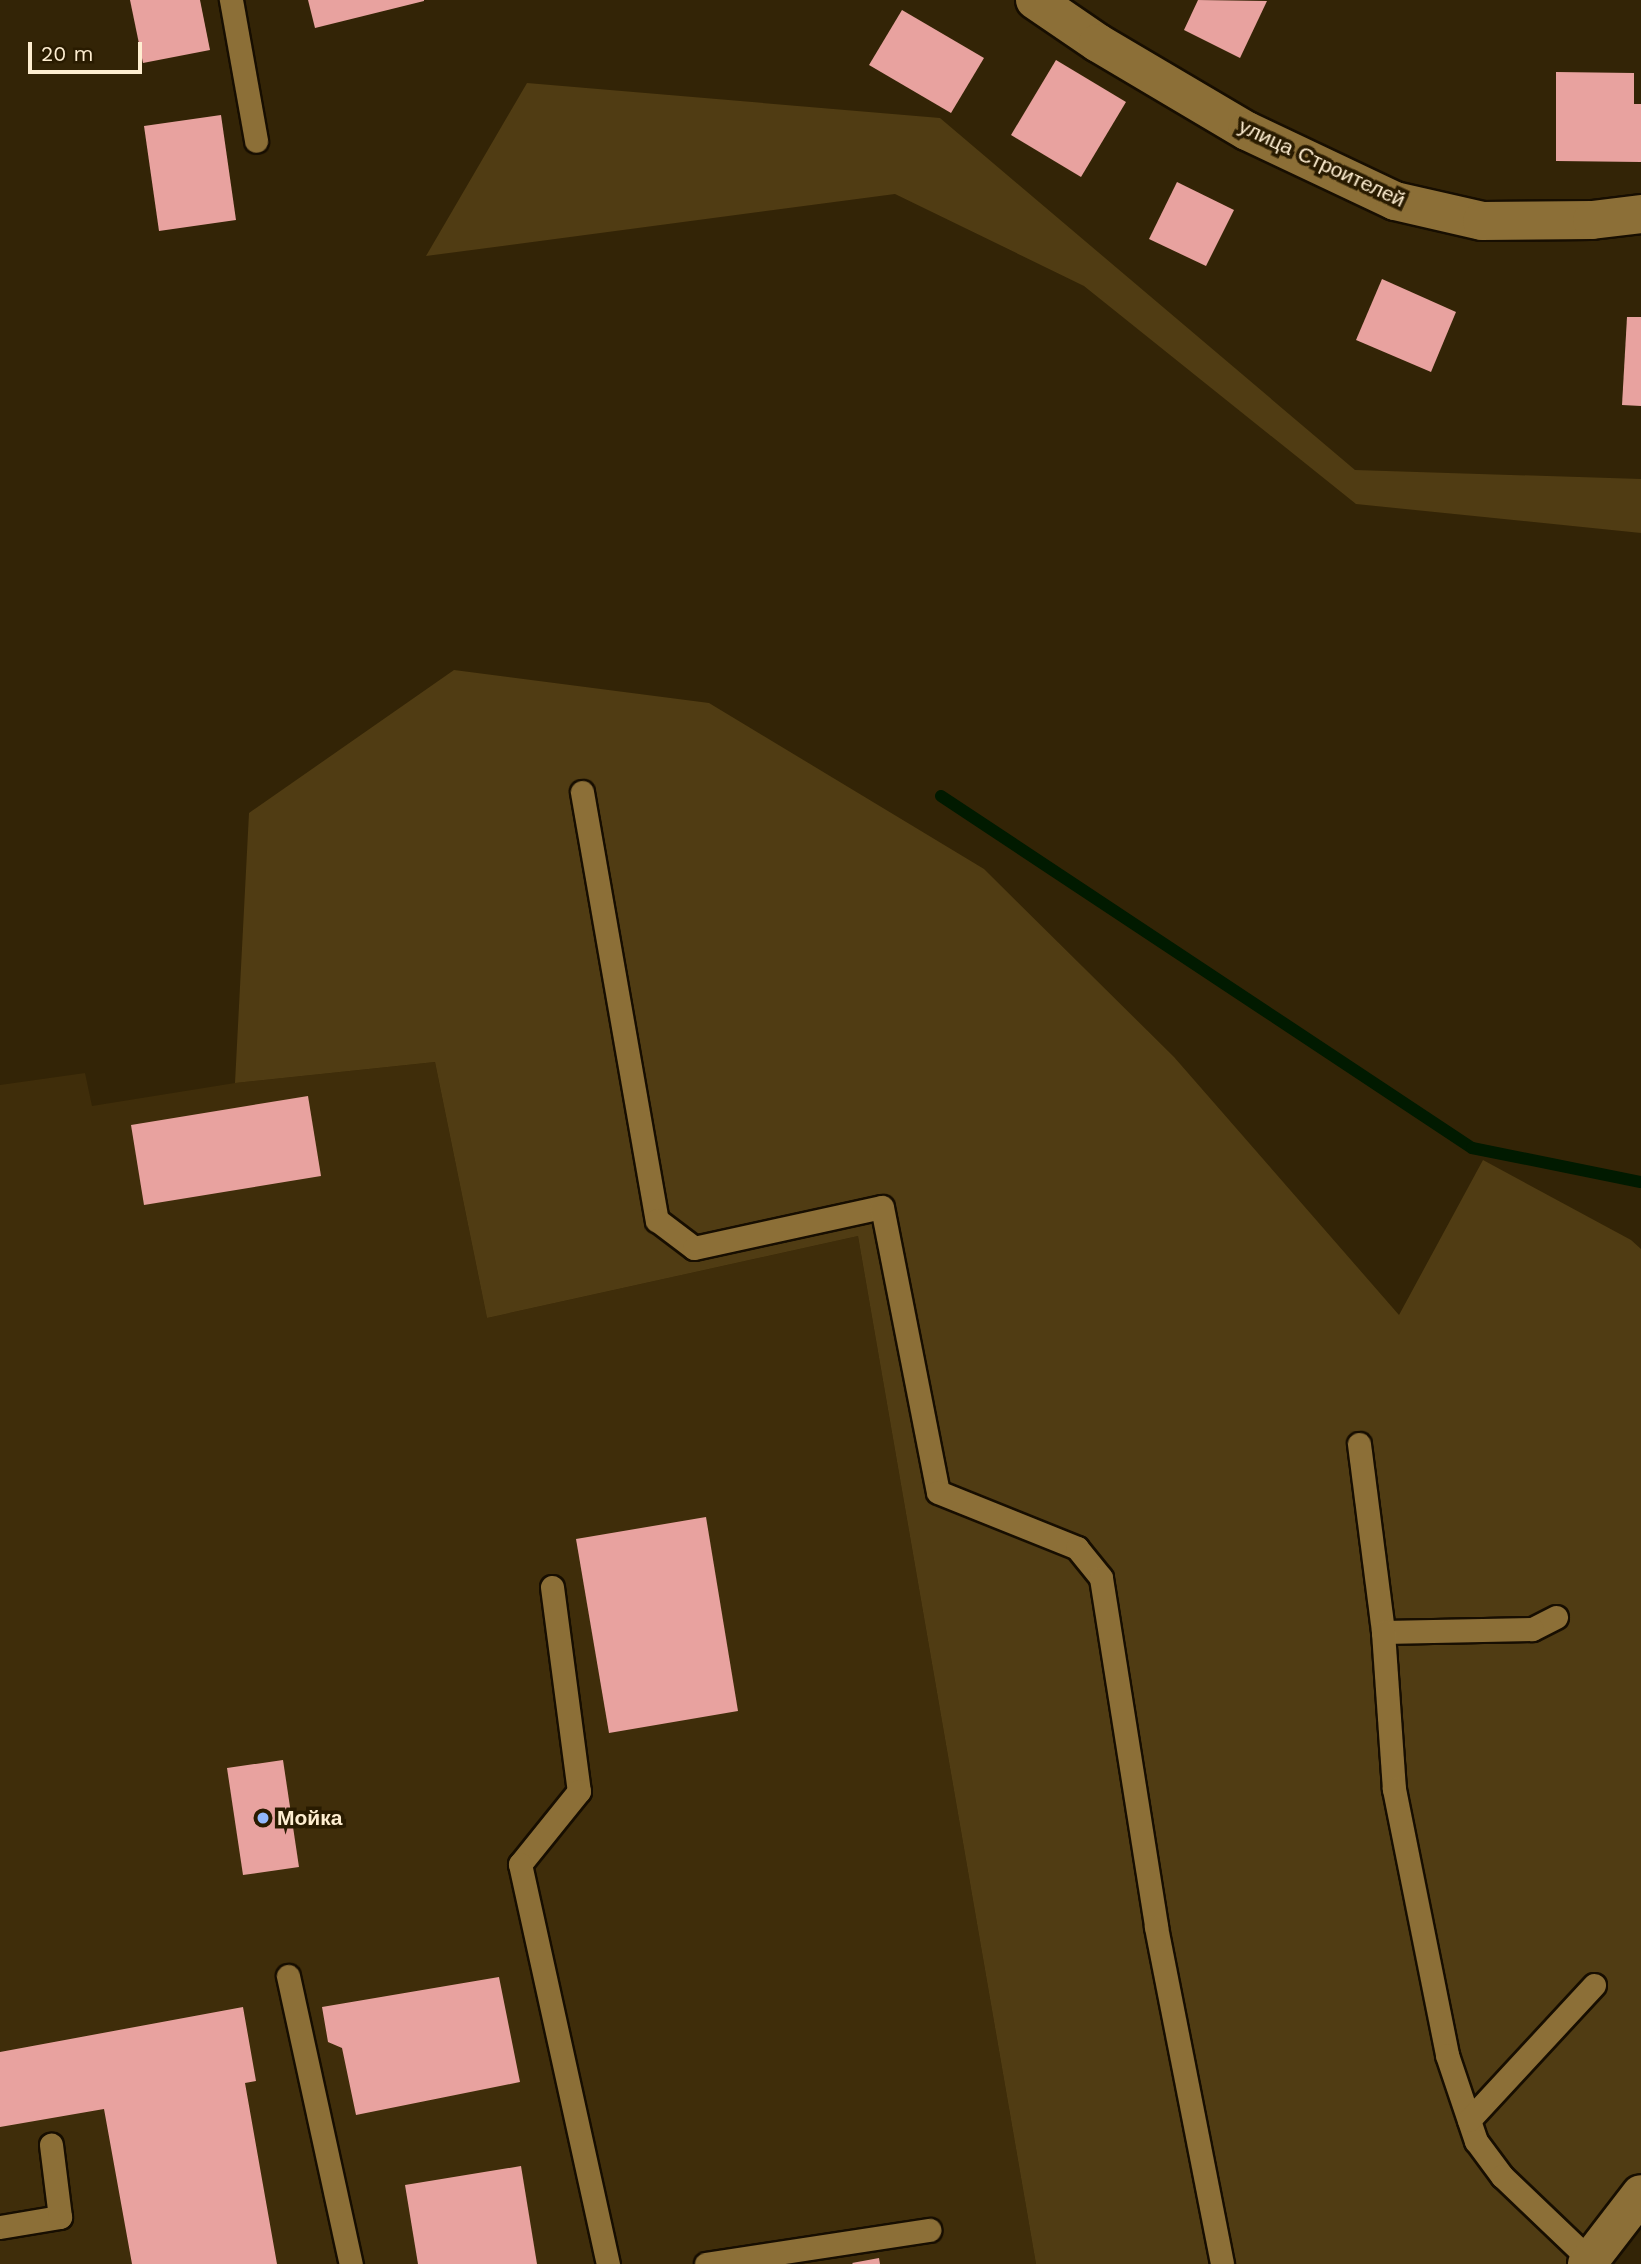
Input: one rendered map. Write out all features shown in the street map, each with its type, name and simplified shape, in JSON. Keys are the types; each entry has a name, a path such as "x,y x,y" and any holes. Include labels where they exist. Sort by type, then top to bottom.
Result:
{"street":[{"name":"улица Строителей","path":"1035,0 1098,44 1247,131 1395,201 1482,220 1592,220 1641,214"},
{"path":"1588,2262 1641,2194"}],"lane":[{"path":"232,0 256,141"},
{"path":"582,792 657,1220 694,1248 882,1207 937,1492 1077,1548 1101,1578 1156,1927 1222,2264"},
{"path":"1359,1444 1383,1632 1394,1789 1447,2055 1476,2141 1502,2176 1588,2262"},
{"path":"552,1587 579,1791 520,1864 608,2264"},
{"path":"1383,1632 1531,1629 1556,1617"},
{"path":"288,1976 351,2264"},
{"path":"1469,2120 1594,1985"},
{"path":"0,2227 60,2217 51,2145"},
{"path":"706,2264 929,2230"}],"shaded area":[{"path":"527,83 940,118 1355,470 1641,479 1641,533 1356,504 1084,286 895,194 426,256"},
{"path":"454,670 709,703 984,869 1174,1057 1399,1315 1483,1160 1631,1240 1641,1249 1641,2194 1587,2264 1036,2264 858,1236 487,1318 435,1062 235,1083 249,813"},
{"path":"435,1062 487,1318 858,1236 1036,2264 0,2264 0,1085 85,1073 92,1106 235,1083"}],"building":[{"path":"130,0 200,0 210,50 143,63"},
{"path":"308,0 424,0 424,1 315,28"},
{"path":"1198,0 1267,1 1240,58 1184,30"},
{"path":"902,10 984,58 951,113 869,65"},
{"path":"1056,60 1126,102 1081,177 1011,135"},
{"path":"1556,72 1634,73 1634,104 1641,104 1641,162 1556,161"},
{"path":"221,115 236,220 159,231 144,126"},
{"path":"1177,182 1234,210 1206,266 1149,239"},
{"path":"1382,279 1456,312 1431,372 1356,340"},
{"path":"1627,317 1641,317 1641,406 1622,405"},
{"path":"308,1096 321,1176 144,1205 131,1125"},
{"path":"706,1517 738,1711 609,1733 576,1539"},
{"name":"Мойка","path":"283,1760 299,1867 243,1875 227,1768"},
{"path":"499,1977 520,2082 356,2115 342,2048 328,2042 322,2007"},
{"path":"243,2007 256,2081 245,2083 277,2264 132,2264 104,2109 0,2127 0,2052"},
{"path":"521,2166 537,2264 418,2264 405,2185"},
{"path":"879,2258 880,2264 852,2263"}],"waterway":[{"path":"941,796 1472,1148 1641,1182"}],"place":[{"name":"Мойка","path":"263,1818"}]}
